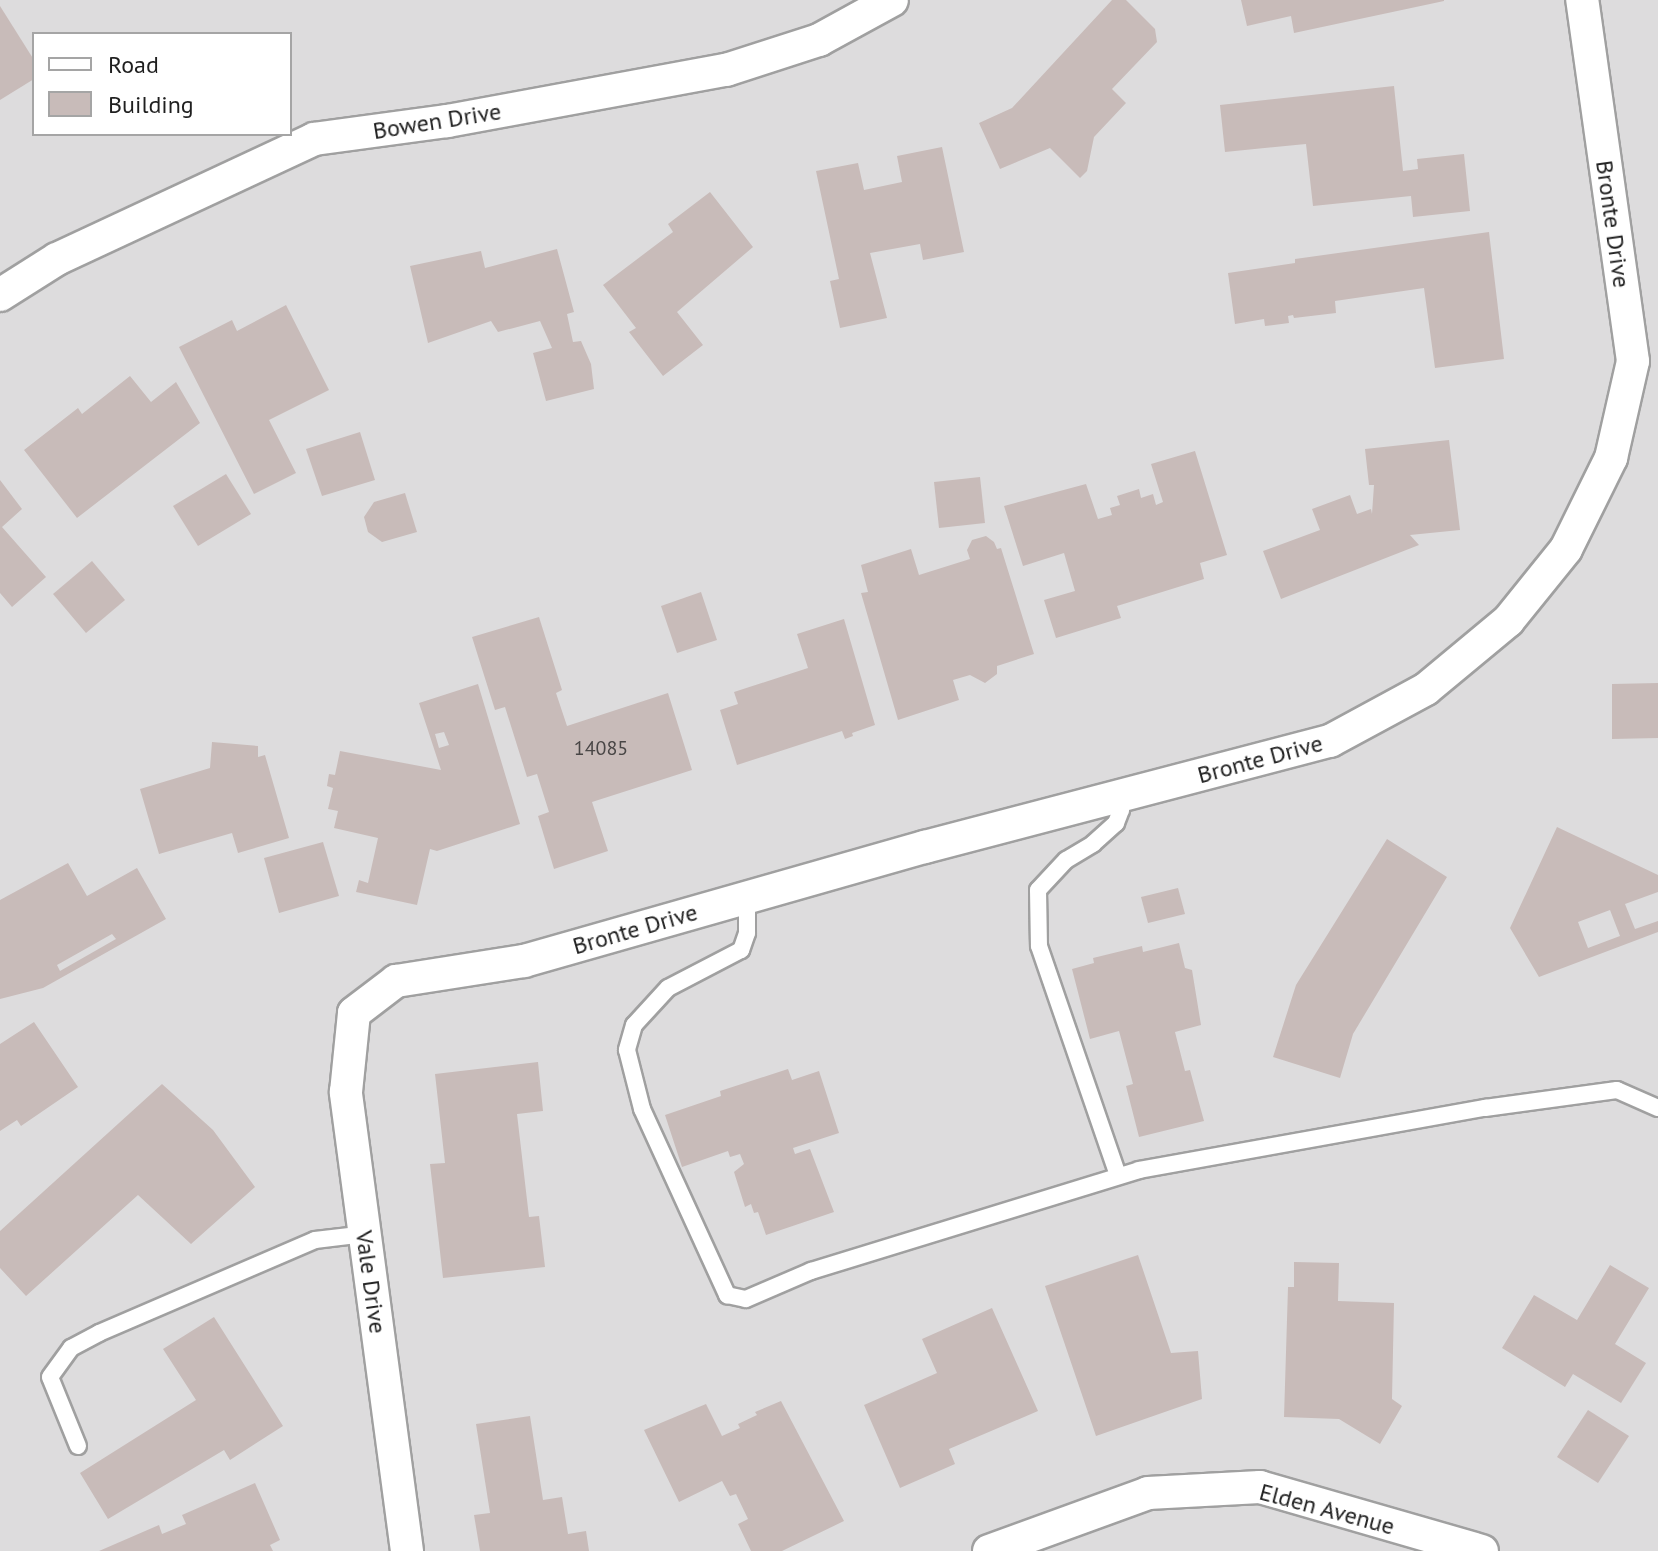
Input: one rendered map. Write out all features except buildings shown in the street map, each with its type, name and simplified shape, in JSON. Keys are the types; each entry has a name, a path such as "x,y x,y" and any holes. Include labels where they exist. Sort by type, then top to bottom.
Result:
{"street":[{"name":"Bowen Drive","path":"0,295 57,259 314,139 447,121 726,70 819,40 892,0"},
{"name":"Bronte Drive","path":"354,1013 396,981 524,961 747,897 1330,741 1426,689 1508,621 1566,549 1611,458 1633,361 1582,0"},
{"name":"Vale Drive","path":"354,1013 346,1092 407,1551"},
{"name":"Elden Avenue","path":"989,1551 1148,1493 1260,1487 1482,1551"}],"lane":[{"path":"1116,797 1121,810 1116,823 1093,844 1066,860 1038,890 1039,946 1118,1176"},
{"path":"747,897 747,933 741,950 668,988 634,1025 627,1050 642,1109 727,1295 746,1299 811,1271 1139,1170 1485,1108 1617,1090 1658,1108"},
{"path":"78,1446 50,1377 71,1348 315,1240 365,1234"}],"shaded area":[{"path":"0,0 1658,0 1658,1551 0,1551"}]}
